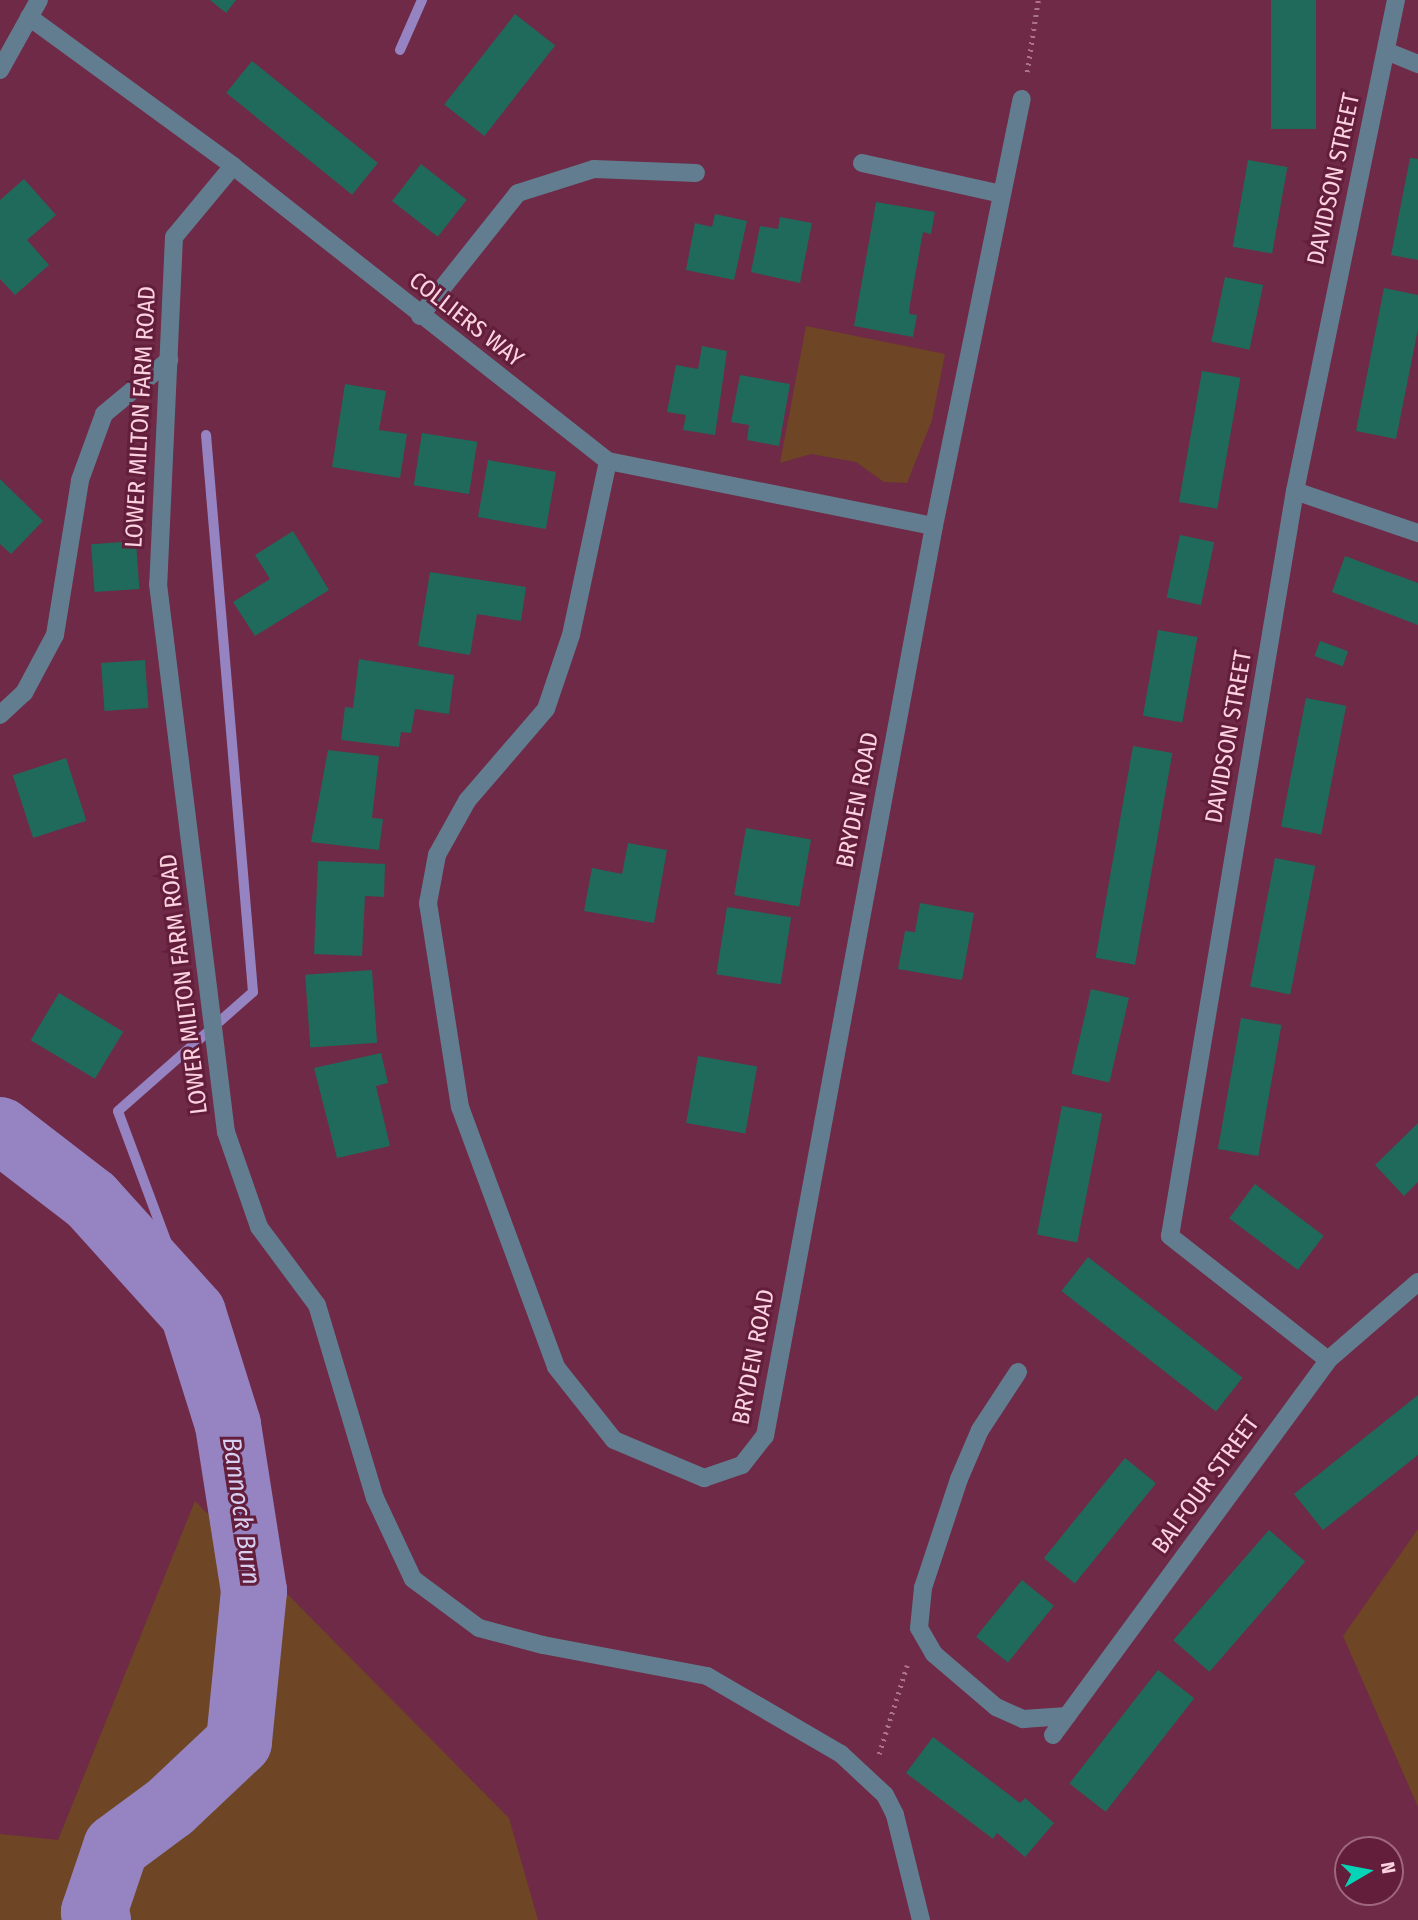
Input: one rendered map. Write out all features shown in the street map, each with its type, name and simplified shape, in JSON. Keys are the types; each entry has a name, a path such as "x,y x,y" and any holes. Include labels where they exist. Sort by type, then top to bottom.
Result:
{"street":[{"path":"0,70 39,0"},
{"name":"DAVIDSON STREET","path":"1328,1360 1170,1236 1296,491 1396,0"},
{"name":"COLLIERS WAY","path":"29,17 233,166 420,316 608,461 934,526"},
{"path":"1386,51 1418,64"},
{"name":"BRYDEN ROAD","path":"608,461 570,635 546,709 467,801 437,855 428,903 460,1107 556,1367 614,1440 704,1478 742,1465 765,1436 934,526 1022,99"},
{"path":"862,163 1002,194"},
{"name":"LOWER MILTON FARM ROAD","path":"233,166 174,237 158,584 198,888 207,1002 226,1132 259,1227 317,1306 375,1498 412,1579 479,1628 543,1645 707,1676 841,1754 886,1795 895,1815 920,1920"},
{"path":"420,316 518,193 594,169 696,173"},
{"path":"0,715 24,693 55,635 80,480 104,414 169,360"},
{"path":"1296,491 1418,533"},
{"name":"BALFOUR STREET","path":"1053,1735 1328,1360 1418,1282"},
{"path":"1018,1372 980,1430 959,1479 923,1588 919,1628 934,1654 996,1707 1023,1719 1067,1716"}],"path":[{"path":"1022,99 1038,0"},
{"path":"870,1781 919,1628"}],"shaded area":[{"path":"806,326 945,354 932,420 907,483 884,482 856,462 811,454 780,463"},
{"path":"195,1501 509,1818 538,1920 0,1920 0,1834 58,1840"},
{"path":"1418,1529 1418,1807 1343,1636"}],"building":[{"path":"210,0 236,0 226,13"},
{"path":"1271,0 1316,0 1316,129 1271,129"},
{"path":"515,14 555,45 484,136 444,105"},
{"path":"252,61 378,163 352,195 226,93"},
{"path":"1410,158 1418,159 1418,260 1391,255"},
{"path":"1248,160 1287,167 1272,254 1233,247"},
{"path":"421,164 467,200 438,237 392,201"},
{"path":"24,179 56,215 27,240 49,265 15,295 0,279 0,200"},
{"path":"876,202 935,212 931,234 923,232 910,304 909,314 917,315 913,337 854,326"},
{"path":"715,214 747,221 734,280 686,270 695,223 712,227"},
{"path":"780,217 812,223 800,283 751,272 760,226 778,229"},
{"path":"1225,277 1263,285 1249,350 1211,342"},
{"path":"1384,288 1418,295 1418,329 1396,439 1356,431"},
{"path":"702,346 727,351 715,435 683,430 686,415 667,412 676,365 698,369"},
{"path":"1202,371 1240,378 1217,509 1179,502"},
{"path":"740,375 790,384 779,446 747,440 749,425 731,422"},
{"path":"345,384 386,391 379,430 407,434 400,478 332,467"},
{"path":"422,433 477,442 469,494 414,485"},
{"path":"488,460 556,472 546,529 478,517"},
{"path":"0,479 43,521 11,554 0,544"},
{"path":"293,531 329,590 255,636 233,602 270,579 255,555"},
{"path":"1180,535 1214,542 1201,605 1167,598"},
{"path":"136,541 139,589 94,592 91,544"},
{"path":"1345,556 1418,583 1418,625 1332,592"},
{"path":"430,572 526,587 521,621 477,614 470,655 418,646"},
{"path":"1158,630 1197,637 1182,723 1143,716"},
{"path":"1320,641 1348,651 1343,666 1315,656"},
{"path":"359,659 454,675 449,714 415,709 411,733 401,732 399,747 341,740 345,707 353,708"},
{"path":"145,660 148,708 104,711 101,663"},
{"path":"1306,698 1346,706 1321,834 1281,827"},
{"path":"1133,746 1172,753 1135,965 1096,958"},
{"path":"328,750 379,756 372,818 383,819 379,850 311,842"},
{"path":"66,758 86,821 33,838 13,775"},
{"path":"746,828 811,839 799,906 734,895"},
{"path":"628,843 667,850 654,923 584,911 592,868 622,874"},
{"path":"1275,858 1315,866 1290,994 1250,987"},
{"path":"318,861 385,864 384,897 365,896 362,956 314,954"},
{"path":"920,903 974,913 962,980 898,969 905,931 915,932"},
{"path":"727,907 791,917 781,984 716,974"},
{"path":"372,970 377,1043 310,1047 305,975"},
{"path":"1091,989 1129,998 1109,1083 1071,1074"},
{"path":"59,993 123,1032 95,1079 31,1040"},
{"path":"1241,1018 1281,1025 1258,1156 1218,1149"},
{"path":"381,1053 388,1083 376,1086 390,1146 337,1158 314,1068"},
{"path":"698,1056 757,1066 745,1133 686,1123"},
{"path":"1062,1106 1102,1114 1077,1242 1037,1235"},
{"path":"1418,1123 1418,1182 1404,1196 1375,1165"},
{"path":"1255,1184 1324,1236 1298,1270 1229,1218"},
{"path":"1088,1257 1242,1378 1216,1412 1062,1291"},
{"path":"1418,1395 1418,1455 1323,1530 1294,1494"},
{"path":"1125,1458 1156,1483 1075,1583 1044,1558"},
{"path":"1269,1530 1305,1561 1209,1672 1173,1640"},
{"path":"1022,1580 1054,1606 1008,1663 976,1637"},
{"path":"1158,1670 1194,1698 1106,1812 1069,1783"},
{"path":"933,1737 1020,1803 1025,1798 1054,1823 1025,1857 997,1833 993,1839 906,1773"}],"waterway":[{"path":"400,50 422,0"},
{"path":"193,1313 118,1111 253,992 206,435"},
{"name":"Bannock Burn","path":"0,1130 91,1200 193,1313 228,1425 254,1591 239,1742 170,1807 116,1847 94,1912 98,1920"}]}
